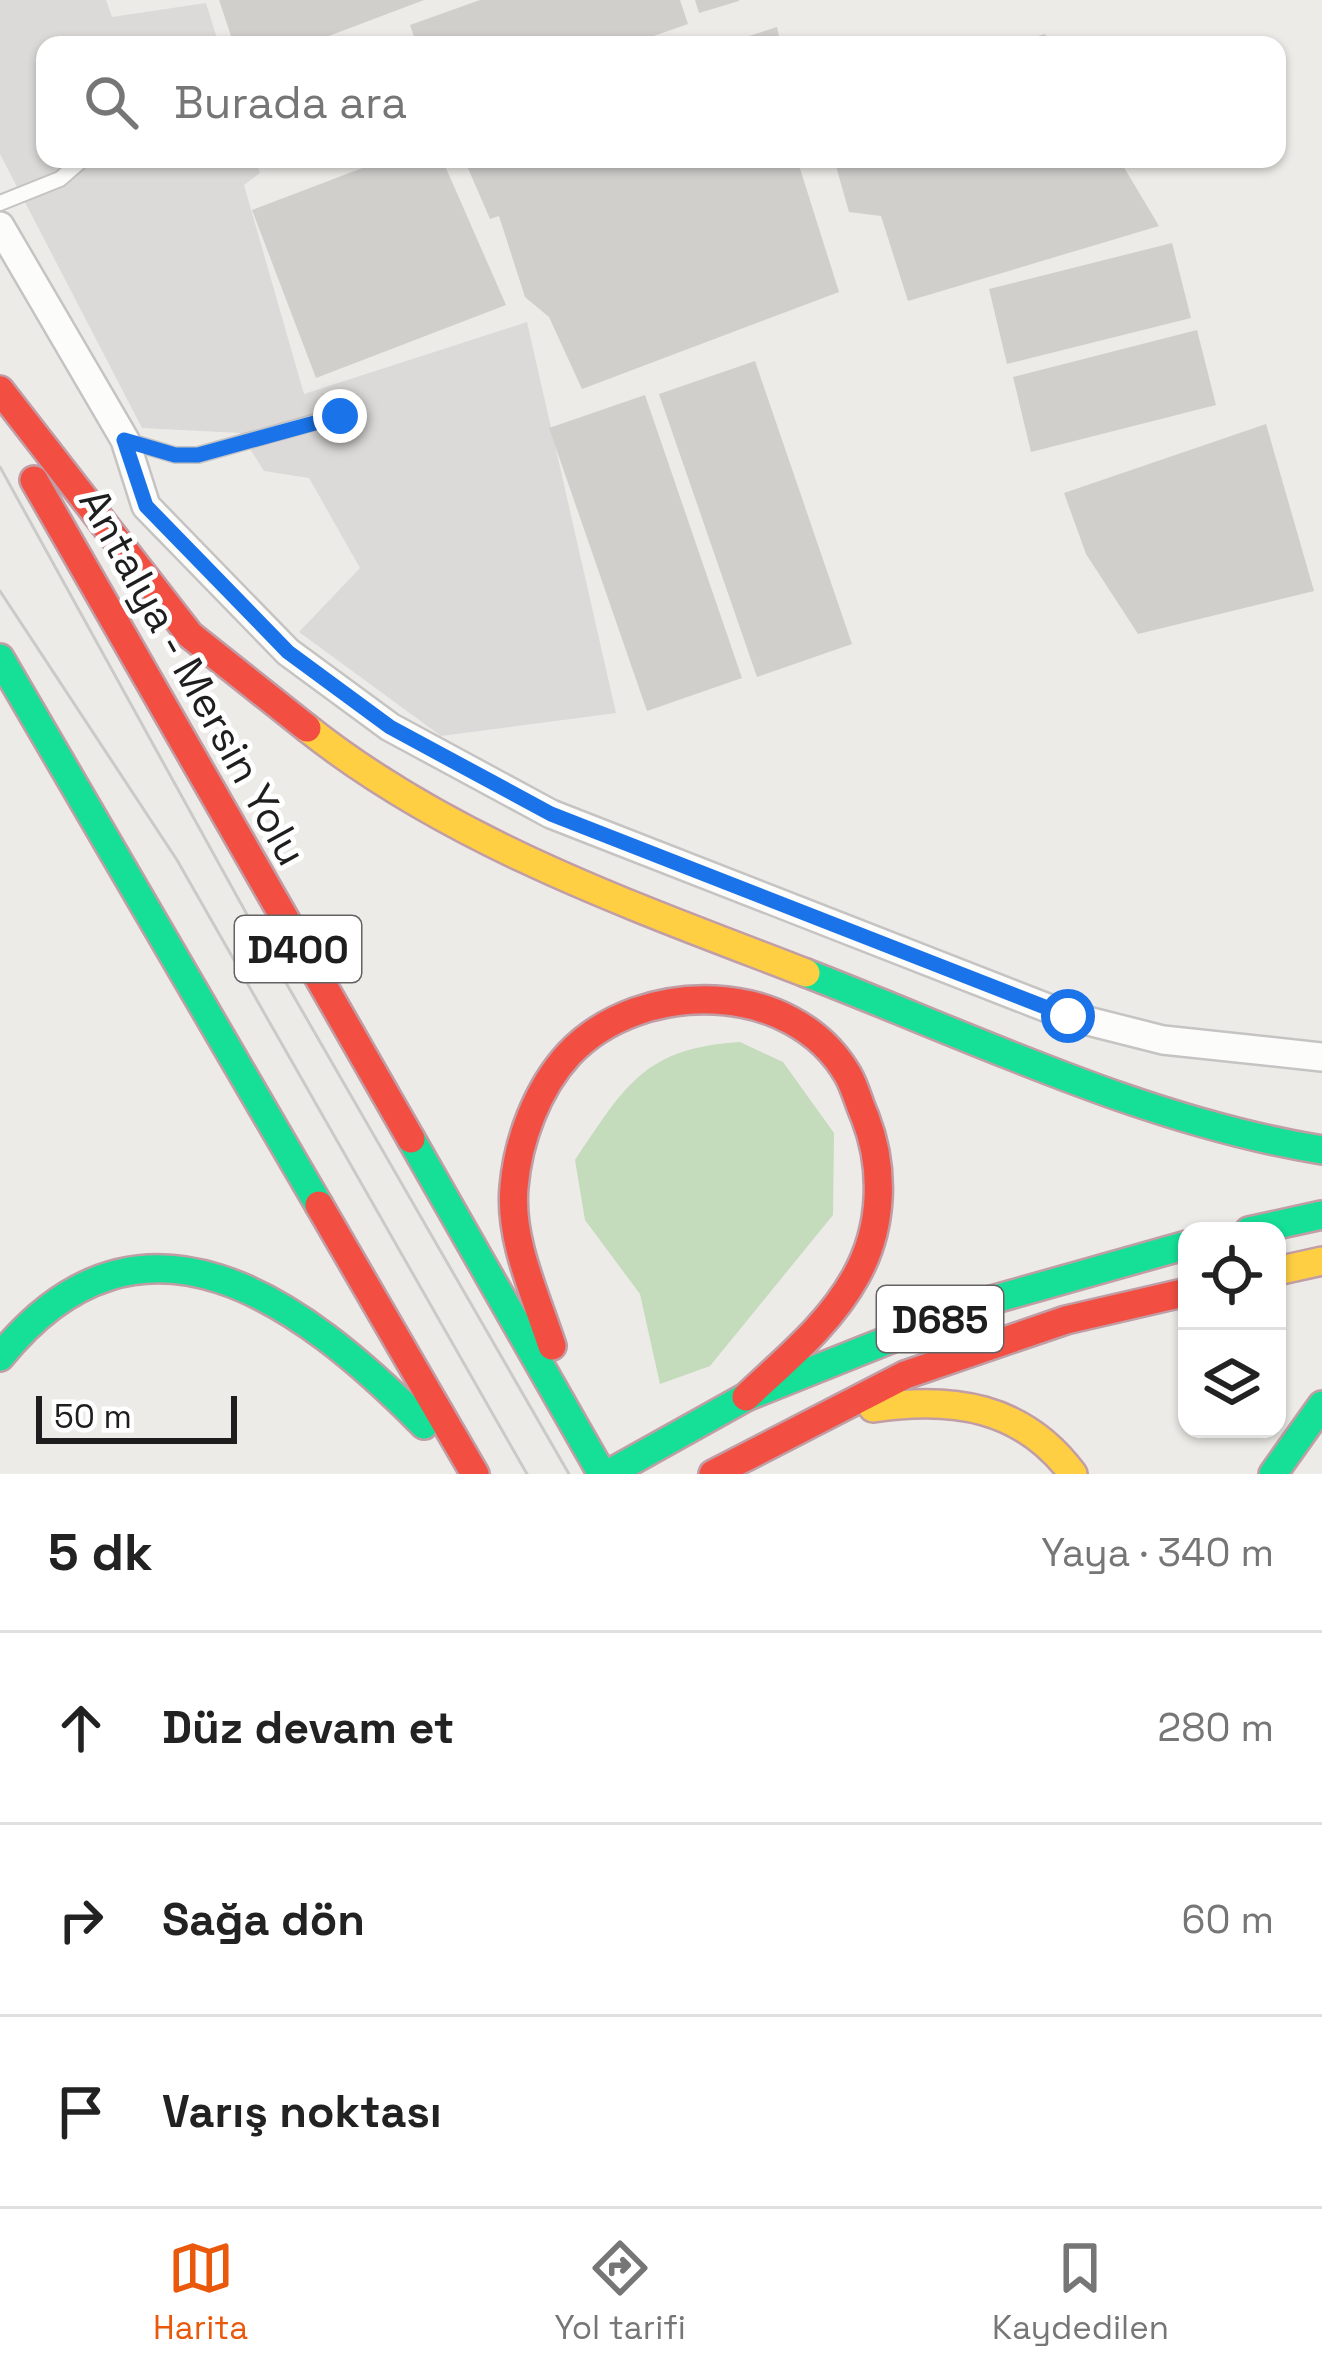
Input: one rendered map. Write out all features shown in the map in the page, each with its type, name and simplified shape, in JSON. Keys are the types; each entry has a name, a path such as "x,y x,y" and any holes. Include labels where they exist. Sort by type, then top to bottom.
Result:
{"highway":[{"path":"0,390 190,634 336,751 506,850 659,916 1152,1107 1261,1140 1322,1150"},
{"name":"Antalya - Mersin Yolu","path":"0,420 264,889 605,1474"},
{"name":"D400","path":"0,658 474,1474"},
{"path":"578,1429 519,1235 514,1189 520,1142 536,1097 580,1042 640,1005 686,996 756,1007 817,1041 859,1097 878,1166 865,1258 839,1300 746,1397"},
{"path":"1286,1223 1322,1215"},
{"name":"D685","path":"605,1474 705,1424 746,1397 981,1303 1178,1248"},
{"path":"1286,1269 1322,1261"},
{"path":"0,1357 15,1334 52,1300 96,1278 144,1267 193,1269 280,1301 316,1326 374,1374 474,1474"},
{"name":"D685","path":"722,1469 905,1375 1066,1320 1178,1294"},
{"path":"808,1421 905,1401 982,1407 1029,1425 1073,1474"},
{"path":"1273,1474 1322,1405"}],"street":[{"path":"0,226 124,440 146,506 288,652 390,727 551,814 1068,1016 1163,1040 1322,1057"}],"lane":[{"path":"0,203 60,179 73,168"},
{"path":"124,440 175,455 198,455 340,416"}],"shaded area":[{"path":"0,0 106,0 112,17 206,3 216,36 36,36 36,168 258,168 260,173 244,185 304,394 527,322 616,713 441,736 299,632 360,568 309,478 264,471 240,433 142,428 0,154"}],"green space":[{"path":"740,1042 783,1062 834,1133 833,1215 710,1366 660,1384 640,1294 585,1220 575,1160 624,1092 659,1062 707,1046"}],"building":[{"path":"219,0 424,0 329,36 231,36"},
{"path":"480,0 680,0 688,24 654,36 414,36 410,25"},
{"path":"695,0 739,0 739,1 699,13"},
{"path":"777,27 779,36 749,36"},
{"path":"362,168 446,168 506,305 316,378 252,210"},
{"path":"468,168 800,168 839,292 582,389 549,317 525,297 499,216 490,219"},
{"path":"837,168 1124,168 1159,226 908,301 881,216 849,212"},
{"path":"1172,243 1191,318 1007,364 989,289"},
{"path":"1197,330 1216,405 1031,452 1013,377"},
{"path":"755,361 852,644 757,677 659,394"},
{"path":"645,395 742,678 647,711 549,428"},
{"path":"1266,424 1314,591 1138,634 1086,554 1064,493"}],"tram line":[{"path":"0,467 255,929 569,1474"},
{"path":"0,591 177,860 527,1474"}],"traffic: fast":[{"path":"0,658 319,1205"},
{"path":"806,973 1125,1098 1256,1137 1322,1150"},
{"path":"411,1139 602,1474"},
{"path":"1286,1223 1322,1215"},
{"path":"608,1474 746,1397 981,1303 1178,1248"},
{"path":"0,1357 54,1305 109,1276 164,1269 219,1279 273,1303 326,1337 424,1425"},
{"path":"1273,1474 1322,1405"}],"traffic: slow":[{"path":"307,728 363,769 484,839 611,897 806,973"},
{"path":"1286,1269 1322,1261"},
{"path":"873,1408 931,1404 984,1411 1032,1433 1073,1474"}],"traffic: jam":[{"path":"0,390 190,635 307,728"},
{"path":"34,480 411,1139"},
{"path":"552,1346 525,1268 514,1207 520,1151 547,1083 569,1054 599,1029 635,1012 674,1002 715,1000 755,1006 791,1021 823,1043 848,1075 876,1157 878,1198 872,1238 845,1293 806,1341 746,1397"},
{"path":"319,1205 475,1474"},
{"path":"713,1474 905,1375 1066,1320 1178,1294"}],"route":[{"path":"340,416 198,455 175,455 124,440 146,506 288,652 390,727 551,814 1068,1016"}]}
